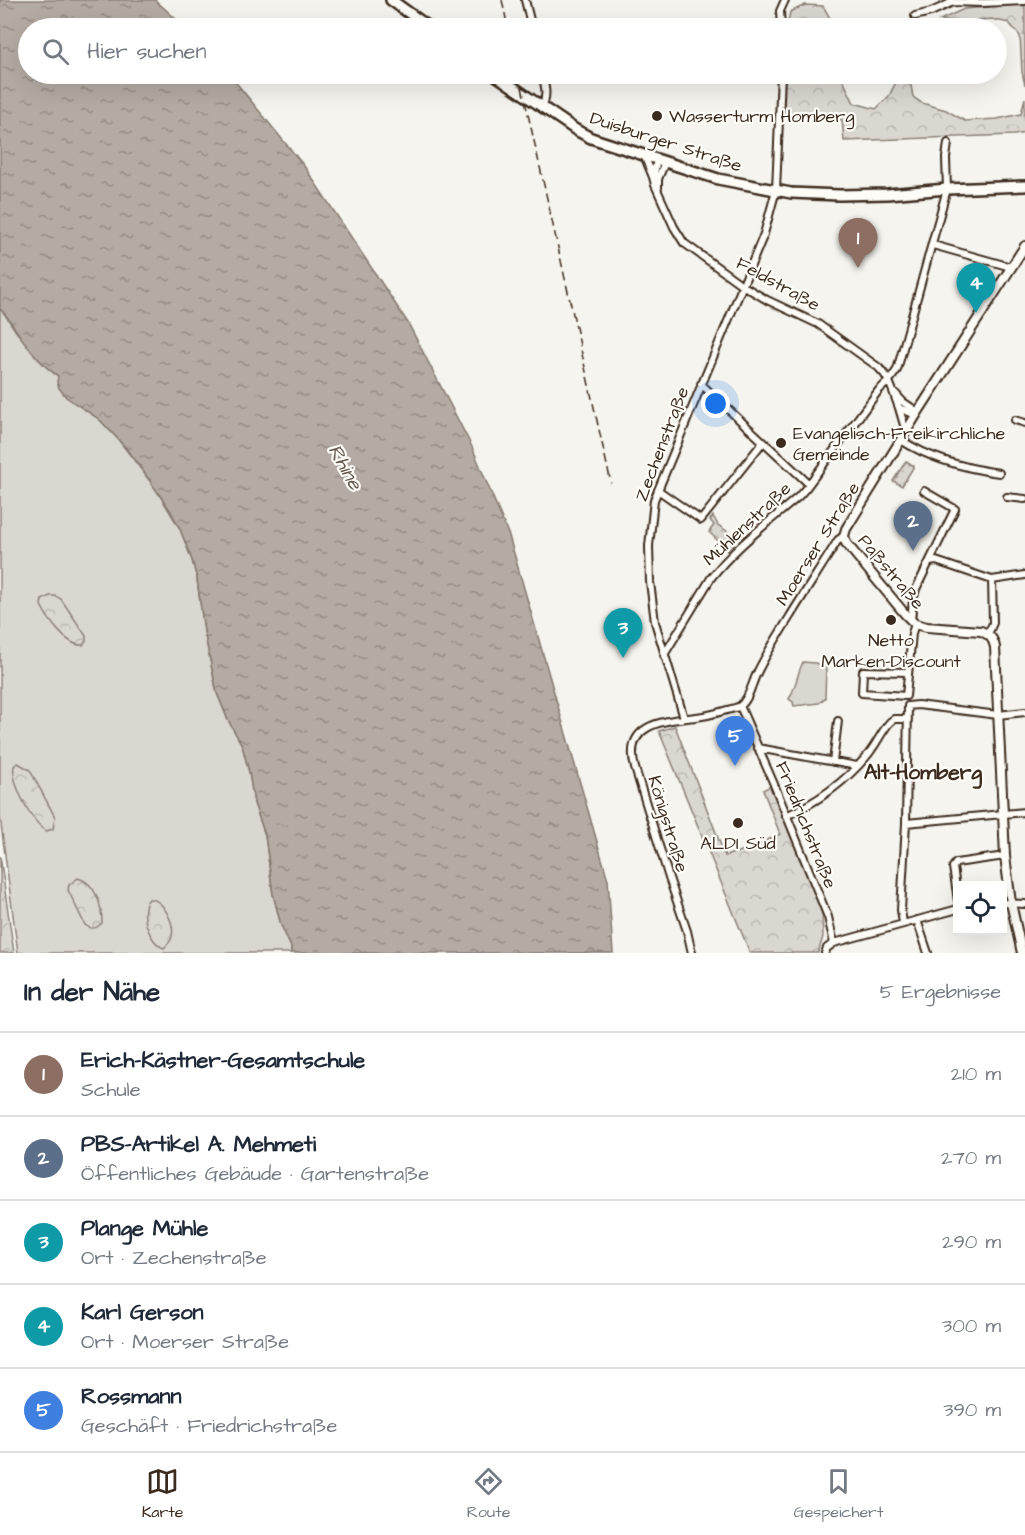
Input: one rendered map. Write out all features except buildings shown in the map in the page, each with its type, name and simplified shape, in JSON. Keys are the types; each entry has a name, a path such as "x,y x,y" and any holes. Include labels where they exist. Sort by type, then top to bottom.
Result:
{"main road":[{"path":"391,0 416,18"},
{"name":"Duisburger Straße","path":"509,84 591,138 718,179 776,190 839,195 1025,186"}],"street":[{"path":"525,0 530,18"},
{"path":"780,18 780,11 785,0"},
{"path":"915,16 931,12 952,1 982,3 1025,1"},
{"path":"542,107 546,100 544,84"},
{"name":"Zechenstraße","path":"684,718 655,622 650,582 649,546 654,500 764,234 776,190 781,84"},
{"name":"Mühlenstraße","path":"664,655 720,566 798,497 879,390 897,370 947,189 948,143"},
{"name":"Feldstraße","path":"644,155 674,227 684,243 742,285 767,300 818,324 878,367 885,373 894,392 906,432"},
{"path":"653,177 661,161"},
{"path":"659,192 658,179 661,161"},
{"path":"933,245 1011,267"},
{"name":"Moerser Straße","path":"740,706 747,698 768,652 838,540 844,536 846,529 917,414 1025,246"},
{"path":"701,384 809,484"},
{"name":"Feldstraße","path":"894,392 917,414"},
{"path":"899,408 917,414"},
{"path":"1015,420 1025,423"},
{"path":"901,440 948,463 999,473"},
{"path":"658,490 701,520 762,442"},
{"path":"907,672 863,671 862,693 906,696 913,600 926,566 930,562 954,509 924,490"},
{"path":"1006,497 1025,499"},
{"name":"Paßstraße","path":"844,536 846,543 913,622 927,627 981,631 988,634"},
{"path":"930,562 936,561 992,580 1025,575"},
{"path":"992,580 993,623 988,634 993,639 995,647 1006,881"},
{"path":"903,923 901,910 906,823 908,706 918,705 998,715 1025,712"},
{"path":"684,718 740,706"},
{"name":"Friedrichstraße","path":"740,706 828,917 834,943"},
{"name":"Königstraße","path":"684,718 644,729 634,741 632,758 692,953"},
{"path":"786,816 814,802 834,788 867,756 890,722 894,719 908,718"},
{"path":"833,762 838,721"},
{"path":"758,748 857,766"},
{"path":"906,823 1025,813"},
{"path":"954,881 952,867 956,863 1005,856"},
{"path":"1022,953 1007,903 1025,904"},
{"path":"825,953 827,948 834,943 953,910"},
{"path":"917,920 928,953"}],"green space":[{"path":"986,0 1025,0 1025,85 1020,36 1007,23 1007,18 944,18 964,9 989,7"},
{"path":"805,5 823,6 830,18 789,18 790,12"},
{"path":"785,84 845,84 854,103 876,109 889,96 895,84 911,84 913,97 922,103 946,110 965,121 997,119 1021,114 1025,98 1025,133 844,141 842,120 784,115"},
{"path":"0,309 17,333 59,376 76,404 99,419 117,438 156,489 180,529 197,579 204,631 217,693 242,745 254,803 265,835 273,894 291,953 18,953 0,817"},
{"path":"906,461 914,466 902,486 893,481"},
{"path":"713,516 718,525 727,531 734,544 728,551 709,532 714,525 710,520"},
{"path":"50,596 61,599 86,636 83,645 64,637 48,617 41,605 42,600"},
{"path":"803,662 826,667 825,698 819,703 794,706 789,699"},
{"path":"675,726 725,856 753,847 780,834 763,790 772,785 822,910 823,937 818,953 750,953 659,731"},
{"path":"18,763 30,770 55,817 53,829 47,831 41,827 29,812 16,783 14,766"},
{"path":"0,856 14,953 0,953"},
{"path":"78,878 89,885 97,896 102,923 96,928 89,928 85,925 68,890 69,885"},
{"path":"149,899 163,907 172,925 172,936 164,948 154,940 147,926 145,911"}],"water":[{"name":"Rhine","path":"0,0 155,0 175,18 18,18 18,84 237,84 304,166 408,323 472,447 509,536 608,880 613,953 291,953 273,894 265,835 254,803 242,745 217,693 204,631 197,579 180,529 170,510 134,458 99,419 66,397 59,388 58,376 36,357 0,309"}],"railway":[{"path":"502,0 506,18"},
{"path":"521,84 611,483"}],"place":[{"name":"Wasserturm Homberg","path":"657,116"},
{"name":"Erich-Kästner-Gesamtschule","path":"858,268"},
{"name":"Karl Gerson","path":"976,313"},
{"name":"Evangelisch-Freikirchliche Gemeinde","path":"781,443"},
{"name":"PBS-Artikel A. Mehmeti","path":"913,551"},
{"name":"Netto Marken-Discount","path":"891,620"},
{"name":"Plange Mühle","path":"623,658"},
{"name":"Rossmann","path":"735,766"},
{"name":"ALDI Süd","path":"738,823"}],"district":[{"name":"Alt-Homberg","path":"923,772"}]}
